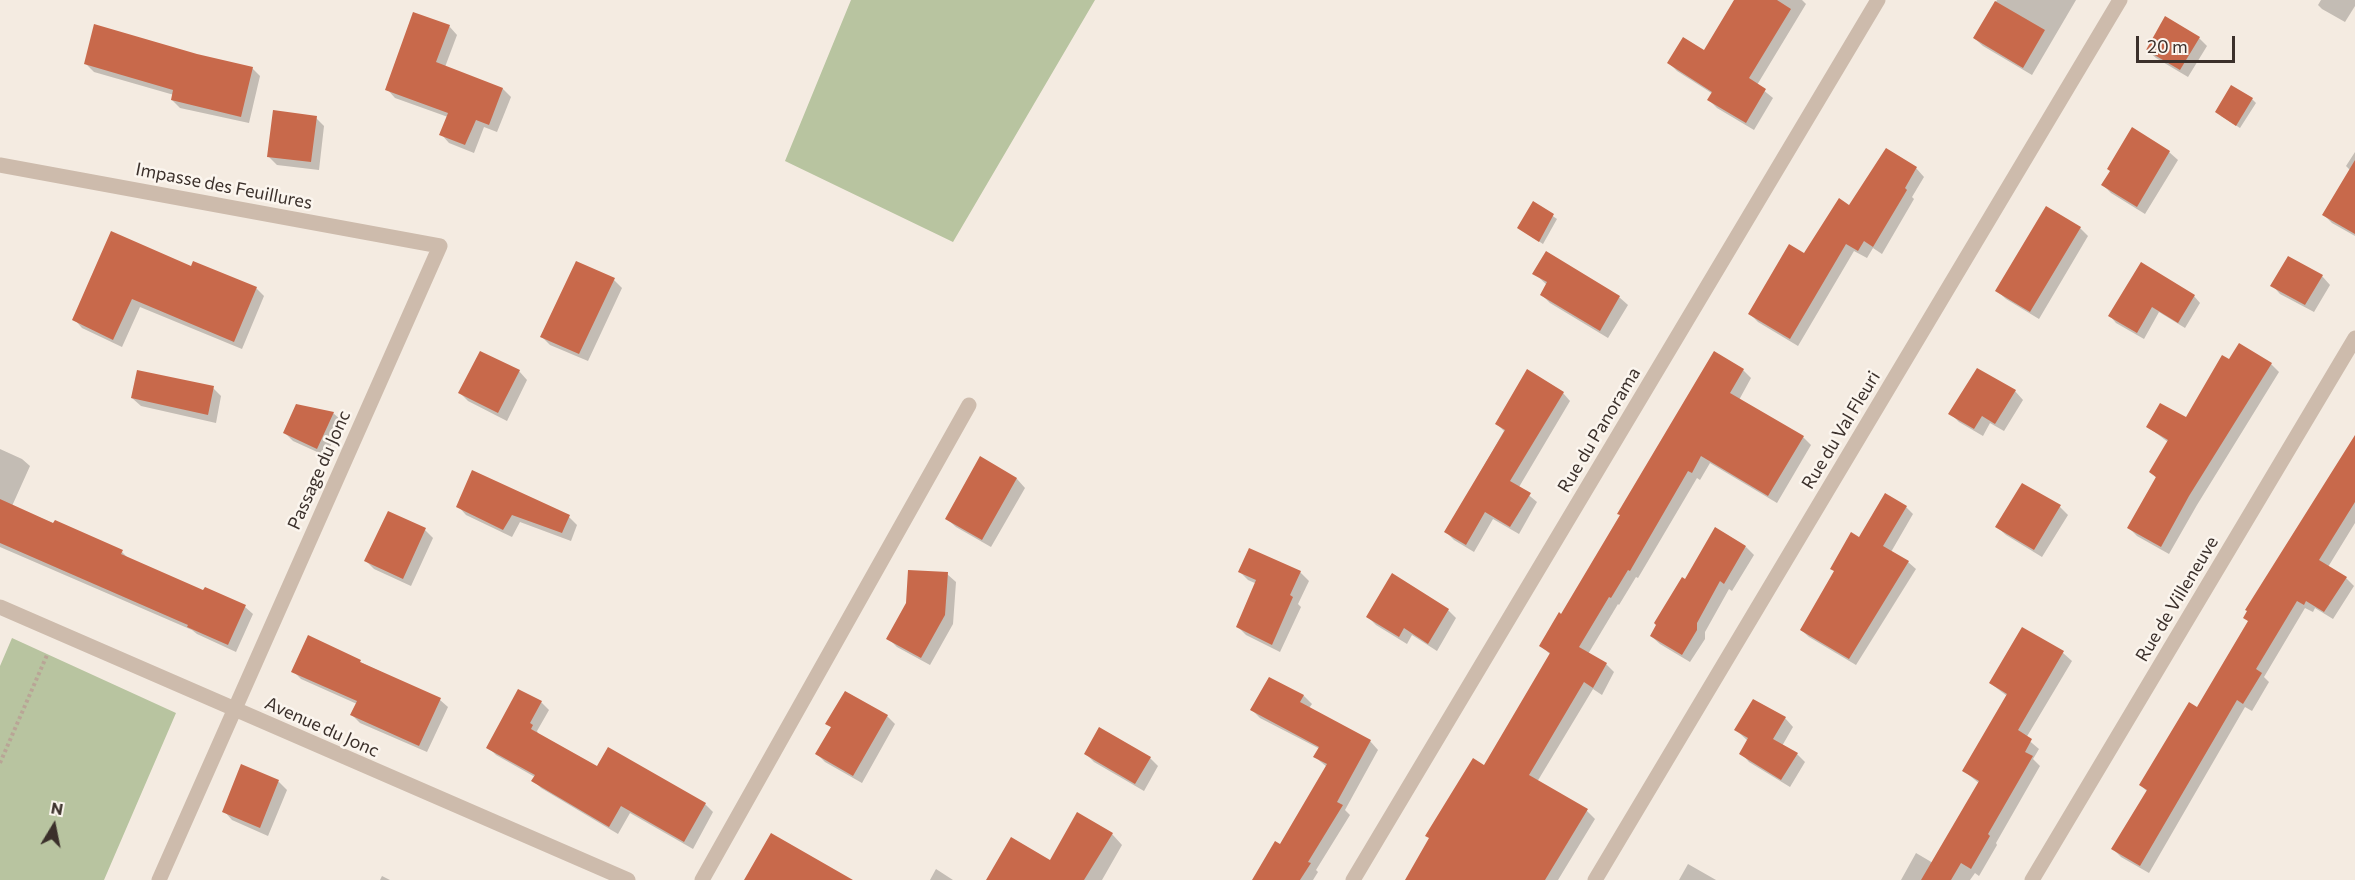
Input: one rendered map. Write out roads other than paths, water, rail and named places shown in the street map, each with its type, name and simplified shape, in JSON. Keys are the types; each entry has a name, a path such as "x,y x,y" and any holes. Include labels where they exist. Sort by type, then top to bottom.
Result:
{"street":[{"name":"Rue du Panorama","path":"1353,880 1878,0"},
{"name":"Rue du Val Fleuri","path":"1595,880 2120,0"},
{"name":"Impasse des Feuillures","path":"0,165 440,246"},
{"name":"Passage du Jonc","path":"159,880 440,246"},
{"name":"Rue de Villeneuve","path":"2032,880 2355,338"},
{"path":"702,880 969,405"},
{"name":"Avenue du Jonc","path":"0,607 628,880"}]}
